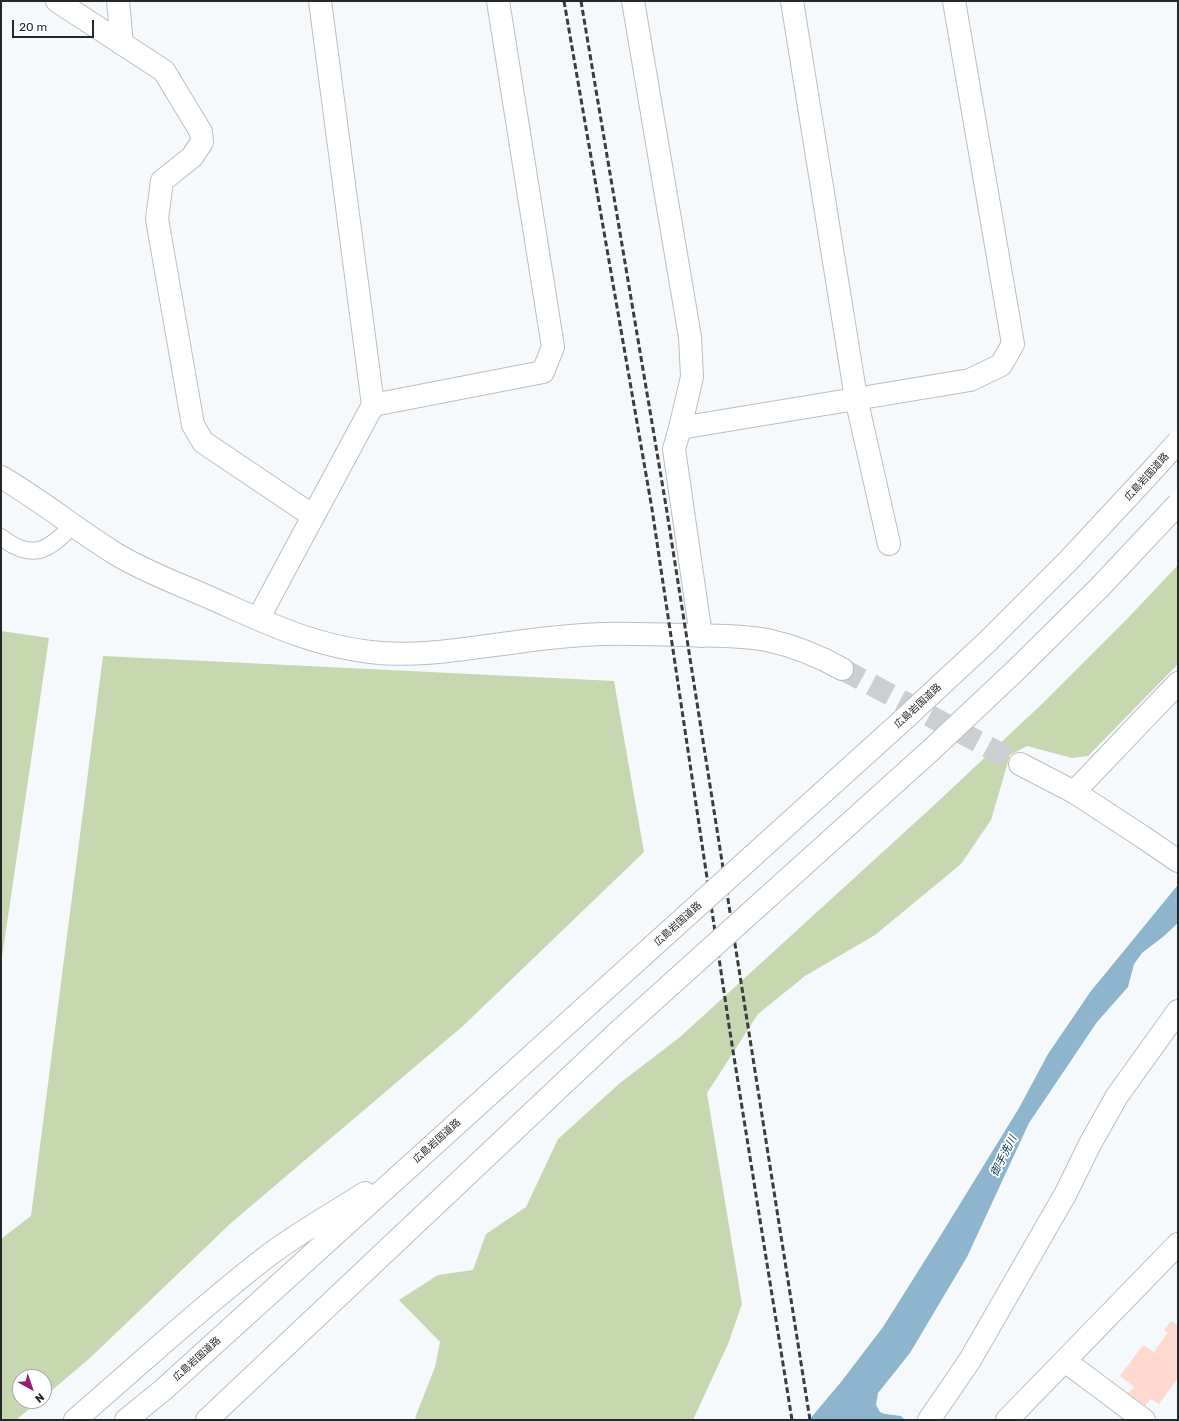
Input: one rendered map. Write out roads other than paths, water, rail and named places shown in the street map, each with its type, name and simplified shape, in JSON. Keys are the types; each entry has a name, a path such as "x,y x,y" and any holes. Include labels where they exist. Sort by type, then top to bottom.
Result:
{"main road":[{"path":"57,1 164,71 201,132 202,142 192,157 162,181 157,219 193,425 203,442 314,516"},
{"path":"118,1 122,44"},
{"path":"258,619 372,405 320,1"},
{"path":"372,405 543,372 553,346 498,1"},
{"path":"633,1 690,336 692,377 674,449 701,636"},
{"path":"792,1 856,398 889,544"},
{"path":"680,428 970,380 1001,365 1013,344 954,1"},
{"name":"広島岩国道路","path":"126,1420 163,1390 902,721 987,642 1075,554 1178,442"},
{"path":"1,477 37,499 128,562 258,619 311,640 342,648 373,653 404,654 436,652 574,635 602,634 734,637 766,640 798,649 842,669"},
{"path":"207,1420 617,1033 930,751 1015,671 1099,588 1178,504"},
{"path":"1074,792 1178,683"},
{"path":"1020,764 1074,792 1143,836 1177,860"},
{"path":"929,1420 973,1354 1066,1193 1090,1144 1117,1096 1178,1011"},
{"path":"75,1420 266,1257 302,1232 387,1179 418,1157 447,1132"},
{"path":"1006,1420 1178,1244"},
{"path":"1065,1360 1144,1420"}],"lane":[{"path":"1,537 9,544 25,551 42,550 58,541 73,525"}],"water":[{"name":"御手洗川","path":"1177,886 1178,923 1142,953 1134,964 1128,987 1097,1022 1029,1123 967,1257 910,1353 878,1393 876,1405 880,1412 901,1416 905,1420 809,1420 841,1382 883,1327 1019,1108 1048,1054 1091,991"}],"tunnel":[{"path":"842,669 1020,764"}],"railway":[{"path":"564,1 652,509 730,1032 792,1420"},
{"path":"581,1 666,506 810,1420"}]}
